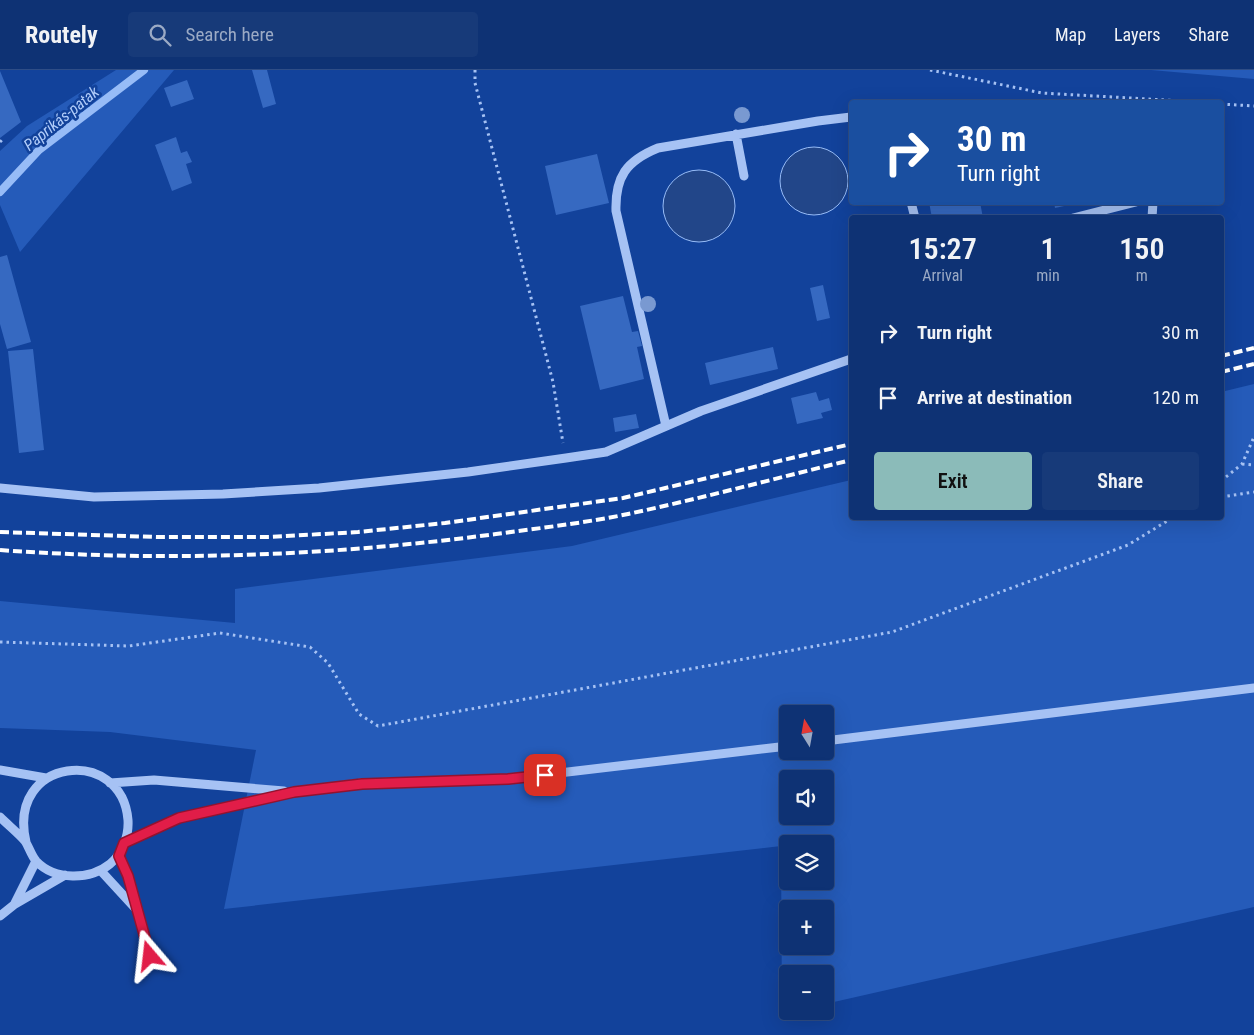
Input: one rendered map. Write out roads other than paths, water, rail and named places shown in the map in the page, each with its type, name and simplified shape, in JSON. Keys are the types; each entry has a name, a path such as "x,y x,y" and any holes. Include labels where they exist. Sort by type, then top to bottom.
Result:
{"street":[{"path":"666,426 616,211 616,195 626,169 641,155 658,148 849,117"},
{"path":"736,134 744,176"},
{"path":"1084,215 1124,205"},
{"path":"0,488 94,496 232,493 319,488 468,472 606,452 666,426 849,360"},
{"path":"834,740 1254,688"},
{"path":"124,843 179,818 294,792 362,784 508,779 779,747"},
{"path":"0,770 46,778"},
{"path":"79,770 96,774 110,783 121,796 127,811 128,827 119,856 101,871 84,876 65,875 36,861 26,842 22,828 27,800 35,788 46,778 62,771 79,770"},
{"path":"110,783 154,780 294,792"},
{"path":"0,817 26,842"},
{"path":"119,856 128,876 150,956"},
{"path":"15,904 36,861"},
{"path":"101,871 136,909"},
{"path":"0,916 15,904 65,875"}],"waterway":[{"name":"Paprikás-patak","path":"0,192 39,150 144,70"}],"railway":[{"path":"1224,355 1254,348"},
{"path":"1224,371 1254,364"},
{"path":"0,532 156,537 270,537 358,532 445,523 623,498 849,444"},
{"path":"0,550 124,556 248,555 310,552 434,541 579,523 612,517 849,460"}]}
